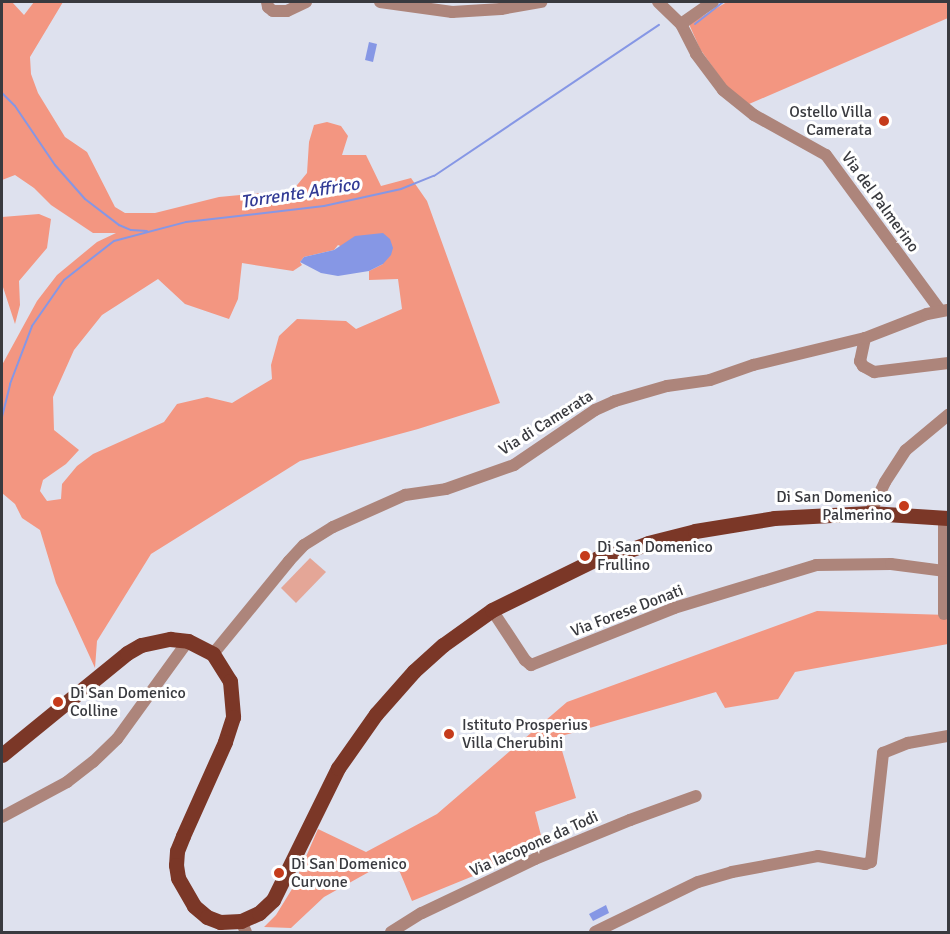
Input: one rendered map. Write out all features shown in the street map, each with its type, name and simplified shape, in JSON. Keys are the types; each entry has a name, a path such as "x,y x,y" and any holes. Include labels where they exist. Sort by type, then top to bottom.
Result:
{"main road":[{"path":"2,755 127,653 154,640 188,641 213,654 230,681 233,717 225,742 180,843 176,865 178,878 194,906 207,917 244,927 273,900 338,768 383,704 443,645 492,610 615,551 621,552 695,531 774,518 878,513 924,513 941,517"}],"street":[{"path":"267,2 268,7 273,11 287,11 306,2"},
{"path":"380,2 452,12 501,9 541,2"},
{"name":"Via del Palmerino","path":"658,2 681,24 701,61 723,90 754,115 826,155 944,310"},
{"path":"681,24 713,2"},
{"name":"Via di Camerata","path":"213,654 304,545 333,527 405,495 446,489 514,465 595,410 615,401 667,386 710,380 753,365 865,338 944,310"},
{"path":"865,338 860,361 863,366 874,372 948,363"},
{"path":"878,513 882,490 906,450 948,415"},
{"path":"941,517 944,614"},
{"name":"Via Forese Donati","path":"492,610 525,660 531,665 674,608 816,565 891,564 944,571"},
{"path":"2,817 67,782 93,762 117,739 188,641"},
{"path":"595,933 689,886 732,872 818,856 865,864 871,862 883,753 908,742 948,736"},
{"name":"Via Iacopone da Todi","path":"392,933 422,913 535,859 696,796"}],"shaded area":[{"path":"12,2 24,15 34,2 63,2 30,57 31,74 38,93 65,137 87,152 115,207 125,213 155,213 219,197 293,190 307,173 309,142 314,125 327,122 341,126 348,136 342,155 366,155 381,186 411,178 427,201 500,403 418,429 300,461 151,554 97,641 95,668 56,583 40,530 22,518 15,504 2,493 2,365 37,301 57,275 97,242 116,233 93,233 51,205 34,188 15,175 2,180 2,3","holes":["338,245 383,264 369,271 369,280 398,279 402,309 356,329 346,321 297,319 279,336 271,365 272,379 232,403 207,397 177,404 164,422 93,454 77,466 62,484 61,499 47,501 40,491 43,480 66,464 79,450 54,430 53,397 74,350 102,315 158,279 185,304 229,319 238,299 242,263 293,271 302,265 300,262 304,257 334,250"]},
{"path":"727,2 948,2 948,18 749,104 727,87 700,49 689,24"},
{"path":"39,214 51,219 47,248 19,281 20,305 15,324 2,284 2,217"},
{"path":"310,558 326,572 296,603 281,588"},
{"path":"817,611 948,615 948,644 795,672 778,699 725,708 716,692 558,737 576,798 535,812 544,847 412,901 394,858 324,897 291,928 264,927 276,915 292,889 318,829 366,852 437,814 567,702"}],"water":[{"path":"369,42 377,44 373,62 365,60"},
{"path":"383,233 390,239 393,248 391,255 383,264 369,271 338,276 321,273 300,262 304,257 334,250 355,236"},
{"path":"606,905 609,913 593,921 589,914"}],"waterway":[{"name":"Torrente Affrico","path":"695,24 723,2"},
{"name":"Torrente Affrico","path":"2,417 10,384 32,326 64,280 114,241 186,222 324,206 401,189 434,176 659,25"},
{"path":"2,93 15,106 55,165 85,199 119,225 131,230 147,231"}],"place":[{"name":"Ostello Villa Camerata","path":"884,121"},
{"name":"Di San Domenico Palmerino","path":"904,506"},
{"name":"Di San Domenico Frullino","path":"585,556"},
{"name":"Di San Domenico Colline","path":"58,702"},
{"name":"Istituto Prosperius Villa Cherubini","path":"449,734"},
{"name":"Di San Domenico Curvone","path":"279,873"}]}
